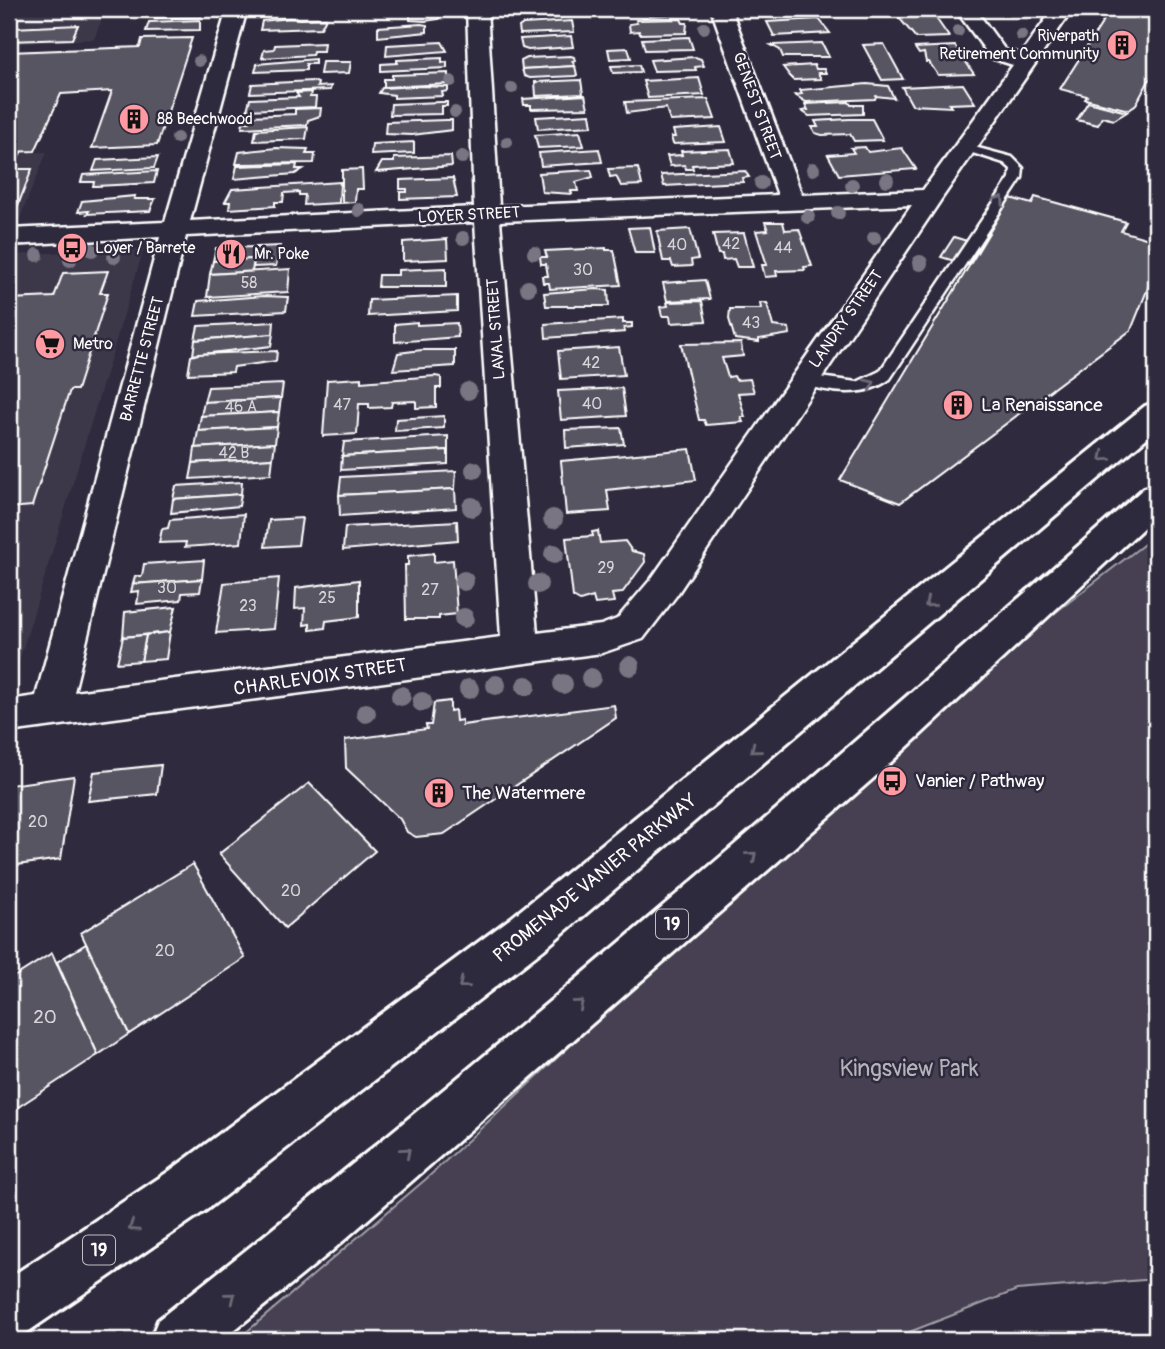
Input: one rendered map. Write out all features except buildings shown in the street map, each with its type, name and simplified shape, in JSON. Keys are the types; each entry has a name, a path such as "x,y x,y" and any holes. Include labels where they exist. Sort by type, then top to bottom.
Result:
{"main road":[{"name":"PROMENADE VANIER PARKWAY","path":"9,1311 190,1189 527,934 1156,413"},
{"name":"19","path":"178,1340 309,1235 852,771 1156,497"}],"street":[{"name":"BARRETTE STREET","path":"51,710 175,230 237,9"},
{"name":"LAVAL STREET","path":"477,9 487,214 520,650"},
{"name":"GENEST STREET","path":"721,9 793,203"},
{"path":"965,9 998,54 1027,62"},
{"name":"LANDRY STREET","path":"630,629 664,587 930,197 1063,9"},
{"name":"LOYER STREET","path":"9,237 487,214 930,197"},
{"name":"CHARLEVOIX STREET","path":"9,716 289,682 602,639 630,629"}],"lane":[{"path":"804,380 859,389 876,384 885,375 1016,178 1017,168 1008,160 967,147"}],"shaded area":[{"path":"9,9 106,9 94,39 9,44"},
{"path":"47,152 17,225 9,225 9,153"},
{"path":"144,248 14,678 9,678 9,255"}],"green space":[{"name":"Kingsview Park","path":"1156,535 1156,1279 1017,1290 889,1340 237,1340 426,1179 960,686"}],"place":[{"name":"Riverpath Retirement Community","path":"1122,45"},
{"name":"88 Beechwood","path":"134,119"},
{"name":"Loyer / Barrete","path":"72,248"},
{"name":"Mr. Poke","path":"231,254"},
{"name":"Metro","path":"50,344"},
{"name":"La Renaissance","path":"958,405"},
{"name":"Vanier / Pathway","path":"892,781"},
{"name":"The Watermere","path":"439,793"}]}
